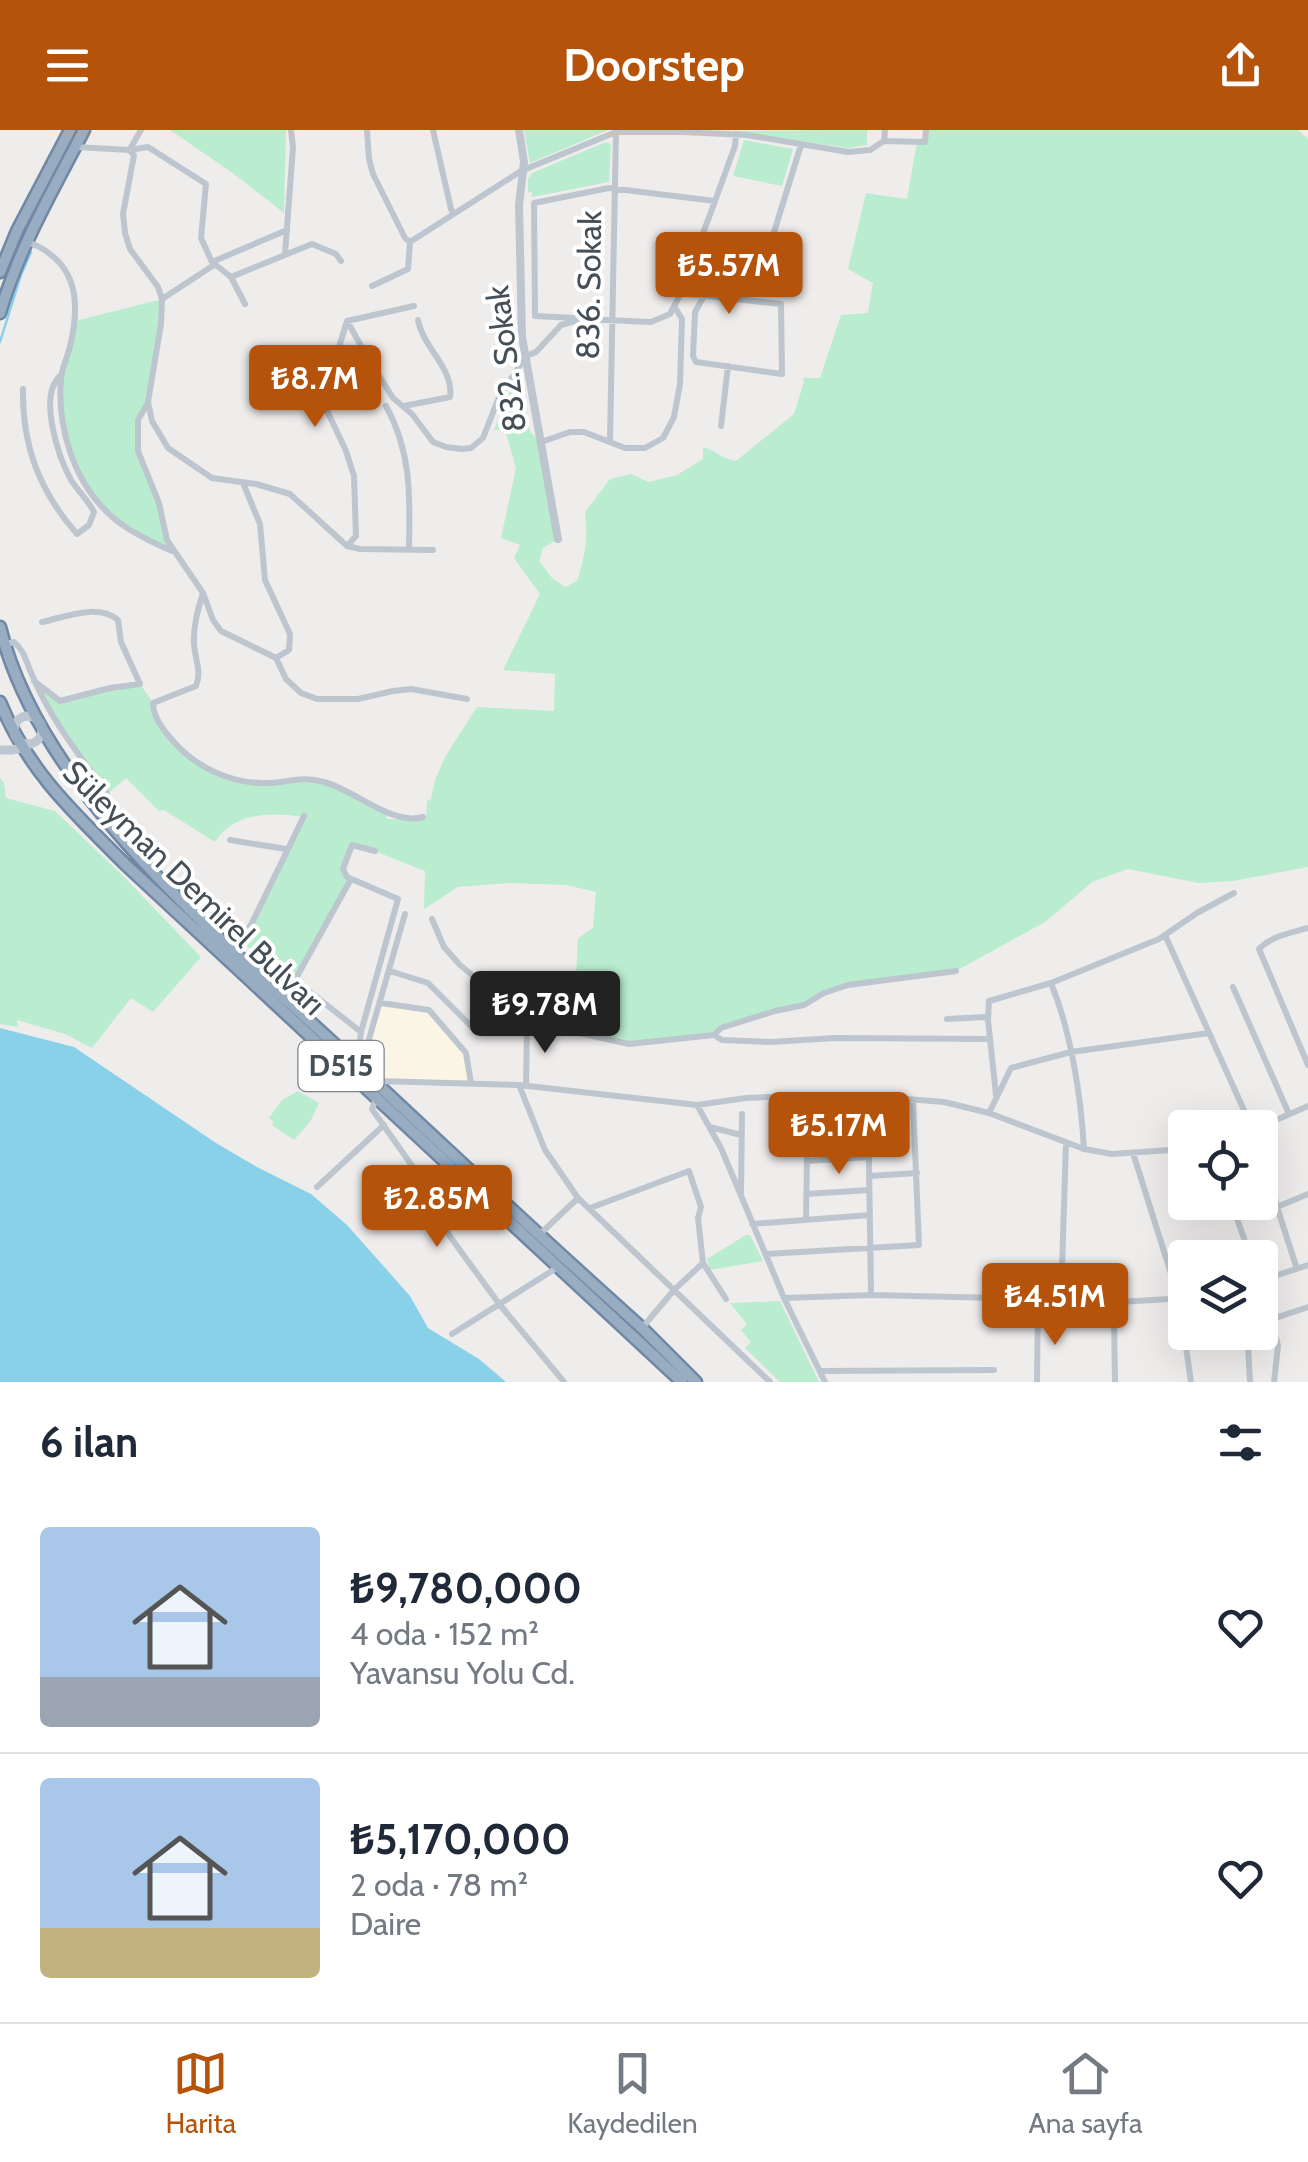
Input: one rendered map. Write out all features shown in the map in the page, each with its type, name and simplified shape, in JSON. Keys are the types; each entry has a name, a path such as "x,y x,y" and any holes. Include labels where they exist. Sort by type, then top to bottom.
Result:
{"highway":[{"path":"2,264 70,130"},
{"path":"0,314 17,263 84,130"},
{"name":"Süleyman Demirel Bulvarı","path":"0,627 22,689 61,760 95,806 180,899 379,1081 397,1103 696,1382"},
{"name":"Süleyman Demirel Bulvarı","path":"0,702 15,736 27,746 42,777 126,865 682,1382"}],"main road":[{"path":"0,750 27,746 41,736 40,722 30,715 9,723"}],"street":[{"path":"129,150 142,130"},
{"path":"286,254 292,130"},
{"path":"367,130 374,174 410,242"},
{"path":"432,130 454,214"},
{"name":"832. Sokak","path":"519,130 520,317 558,539"},
{"path":"884,140 885,130"},
{"path":"410,242 522,167 534,166 616,131 736,134 848,152 870,150 884,140 925,142 926,130"},
{"name":"836. Sokak","path":"610,441 616,131"},
{"path":"716,201 609,188 534,203 535,316 652,322 670,314 682,293 716,201 736,134"},
{"path":"766,258 801,145"},
{"path":"76,147 129,150 148,146 206,184 201,238 213,263 231,277 245,304"},
{"path":"129,150 134,159 123,214 125,233 130,249 158,287 162,299 146,414 168,448 212,478 290,494 347,546 432,550"},
{"path":"162,299 213,263 287,230"},
{"path":"27,242 43,248 62,264 72,282 75,321 61,375 63,430 73,462 108,514 177,552"},
{"path":"372,286 408,268 410,242"},
{"path":"231,277 312,244 336,254 340,261"},
{"path":"682,293 781,304 782,374 696,362 695,312 704,296"},
{"path":"347,320 414,306"},
{"path":"541,442 570,432 584,432 625,448 644,448 663,438 674,417 680,384 682,320 674,306"},
{"path":"347,320 393,398 412,414 433,442 454,449 471,448 484,438 498,397 526,356 536,352 562,325 582,319"},
{"path":"340,372 338,350 347,320"},
{"path":"403,406 450,398 452,392 418,320"},
{"path":"347,546 356,536 354,476 323,402 322,382 368,358"},
{"path":"721,426 728,366"},
{"path":"323,402 376,372"},
{"path":"23,390 25,427 33,462 56,508 77,534 88,525 94,512 68,474 57,448 50,393 53,382 61,375"},
{"path":"386,406 406,458 410,547"},
{"path":"146,414 138,420 138,451 159,503 167,540 203,593 221,631 276,658 286,679 301,693 317,699 358,699 411,689 467,699"},
{"path":"243,484 260,524 265,580 290,634 288,650 276,658"},
{"path":"203,593 194,640 201,674 196,686 153,703 153,710 171,739 186,756 220,774 265,784 293,778 323,781 402,818 424,818"},
{"path":"34,681 60,700 140,684 121,642 118,620 110,614 88,613 42,622"},
{"path":"5,645 14,642 20,646 52,716 107,794"},
{"path":"233,950 251,925 304,816"},
{"path":"230,840 286,849"},
{"path":"376,851 352,846 343,869 347,877 398,899 361,1032 358,1056 379,1081 523,1086 697,1105 746,1098 808,1096 944,1102 989,1113 1084,1149 1112,1154 1168,1150"},
{"path":"351,878 295,980 361,1032"},
{"path":"996,1095 988,1020 990,1001 1116,958 1165,935 1234,893"},
{"path":"363,1061 405,914"},
{"path":"432,919 444,948 527,1026 523,1086 545,1150 578,1198 770,1382"},
{"path":"1308,928 1277,937 1259,949 1308,1065"},
{"path":"1165,935 1246,1110"},
{"path":"714,1035 721,1028 804,1006 824,993 848,985 956,971"},
{"path":"390,972 428,984 473,1028"},
{"path":"1051,983 1071,1052 1084,1149"},
{"path":"1232,987 1289,1114"},
{"path":"429,1010 440,996"},
{"path":"381,1003 429,1010 466,1054 471,1083"},
{"path":"947,1019 988,1020"},
{"path":"527,1026 539,1024 629,1044 714,1035 722,1040 771,1042 990,1038"},
{"path":"989,1113 1011,1068 1071,1052 1209,1033"},
{"path":"397,1103 395,1094 404,1080"},
{"path":"806,1220 808,1096"},
{"path":"868,1096 871,1296"},
{"path":"376,1099 372,1109 429,1192 449,1235 564,1382"},
{"path":"766,1254 919,1245 913,1102"},
{"path":"697,1105 721,1148 784,1298 825,1382"},
{"path":"1278,1119 1308,1106"},
{"path":"741,1196 742,1114"},
{"path":"807,1127 868,1124"},
{"path":"317,1187 384,1125"},
{"path":"708,1127 742,1136"},
{"path":"1061,1300 1066,1142"},
{"path":"1133,1153 1168,1257"},
{"path":"807,1161 869,1158"},
{"path":"590,1208 689,1171 701,1207 698,1218 703,1263 726,1299"},
{"path":"869,1176 916,1173"},
{"path":"806,1194 870,1190"},
{"path":"1278,1207 1308,1194"},
{"path":"538,1235 578,1198"},
{"path":"1278,1210 1296,1269"},
{"path":"752,1224 870,1214"},
{"path":"642,1328 703,1263"},
{"path":"1278,1275 1308,1265"},
{"path":"452,1334 558,1267"},
{"path":"784,1298 1168,1300"},
{"path":"1037,1382 1038,1298"},
{"path":"1114,1382 1114,1319 1119,1302"},
{"path":"1278,1317 1308,1308"},
{"path":"1038,1318 1114,1319"},
{"path":"1188,1350 1191,1382"},
{"path":"1249,1350 1250,1382"},
{"path":"1274,1382 1278,1350"},
{"path":"819,1371 994,1370"}],"shaded area":[{"path":"381,1003 429,1010 466,1053 471,1083 385,1081 363,1061"}],"green space":[{"path":"170,130 286,130 284,213 234,174"},
{"path":"524,130 608,130 530,163"},
{"path":"867,130 867,145 848,148 734,131"},
{"path":"926,130 1298,130 1308,139 1308,867 1199,883 1128,869 1092,882 1045,922 956,971 848,985 804,1005 721,1028 714,1035 629,1044 573,1031 578,938 593,928 596,892 566,885 509,883 458,887 424,909 425,871 362,846 352,846 343,869 351,879 295,980 239,941 303,817 255,816 232,825 215,842 164,810 159,811 126,778 107,794 52,716 34,681 61,700 140,684 171,739 209,770 247,781 323,781 385,811 387,819 426,819 427,801 445,757 477,707 554,711 555,674 503,670 540,594 514,558 520,545 501,538 516,468 505,430 494,430 510,392 522,390 530,432 541,442 558,539 543,548 539,561 565,587 577,581 582,564 585,512 610,479 631,474 648,482 677,475 703,459 703,447 736,461 794,414 803,378 820,378 841,315 868,313 873,283 848,269 866,193 907,199 917,142 925,142"},
{"path":"744,140 793,149 782,186 733,176"},
{"path":"606,142 611,144 609,182 532,197 532,192 528,192 532,173"},
{"path":"162,299 148,402 138,420 138,451 159,503 167,540 177,552 108,514 90,491 63,430 61,375 75,321"},
{"path":"0,778 6,798 55,811 201,957 153,1012 131,998 92,1048 65,1034 17,1020 18,1027 0,1024"},
{"path":"298,1091 319,1103 310,1122 294,1140 272,1125 274,1122 269,1118 282,1100"},
{"path":"750,1235 763,1261 710,1270 707,1259"},
{"path":"780,1301 819,1382 780,1382 745,1348 751,1342 741,1330 747,1324 730,1303"}],"water":[{"path":"0,1028 74,1047 216,1143 311,1194 347,1225 410,1296 428,1328 479,1359 506,1382 0,1382"}],"waterway":[{"path":"0,342 31,252"}]}
